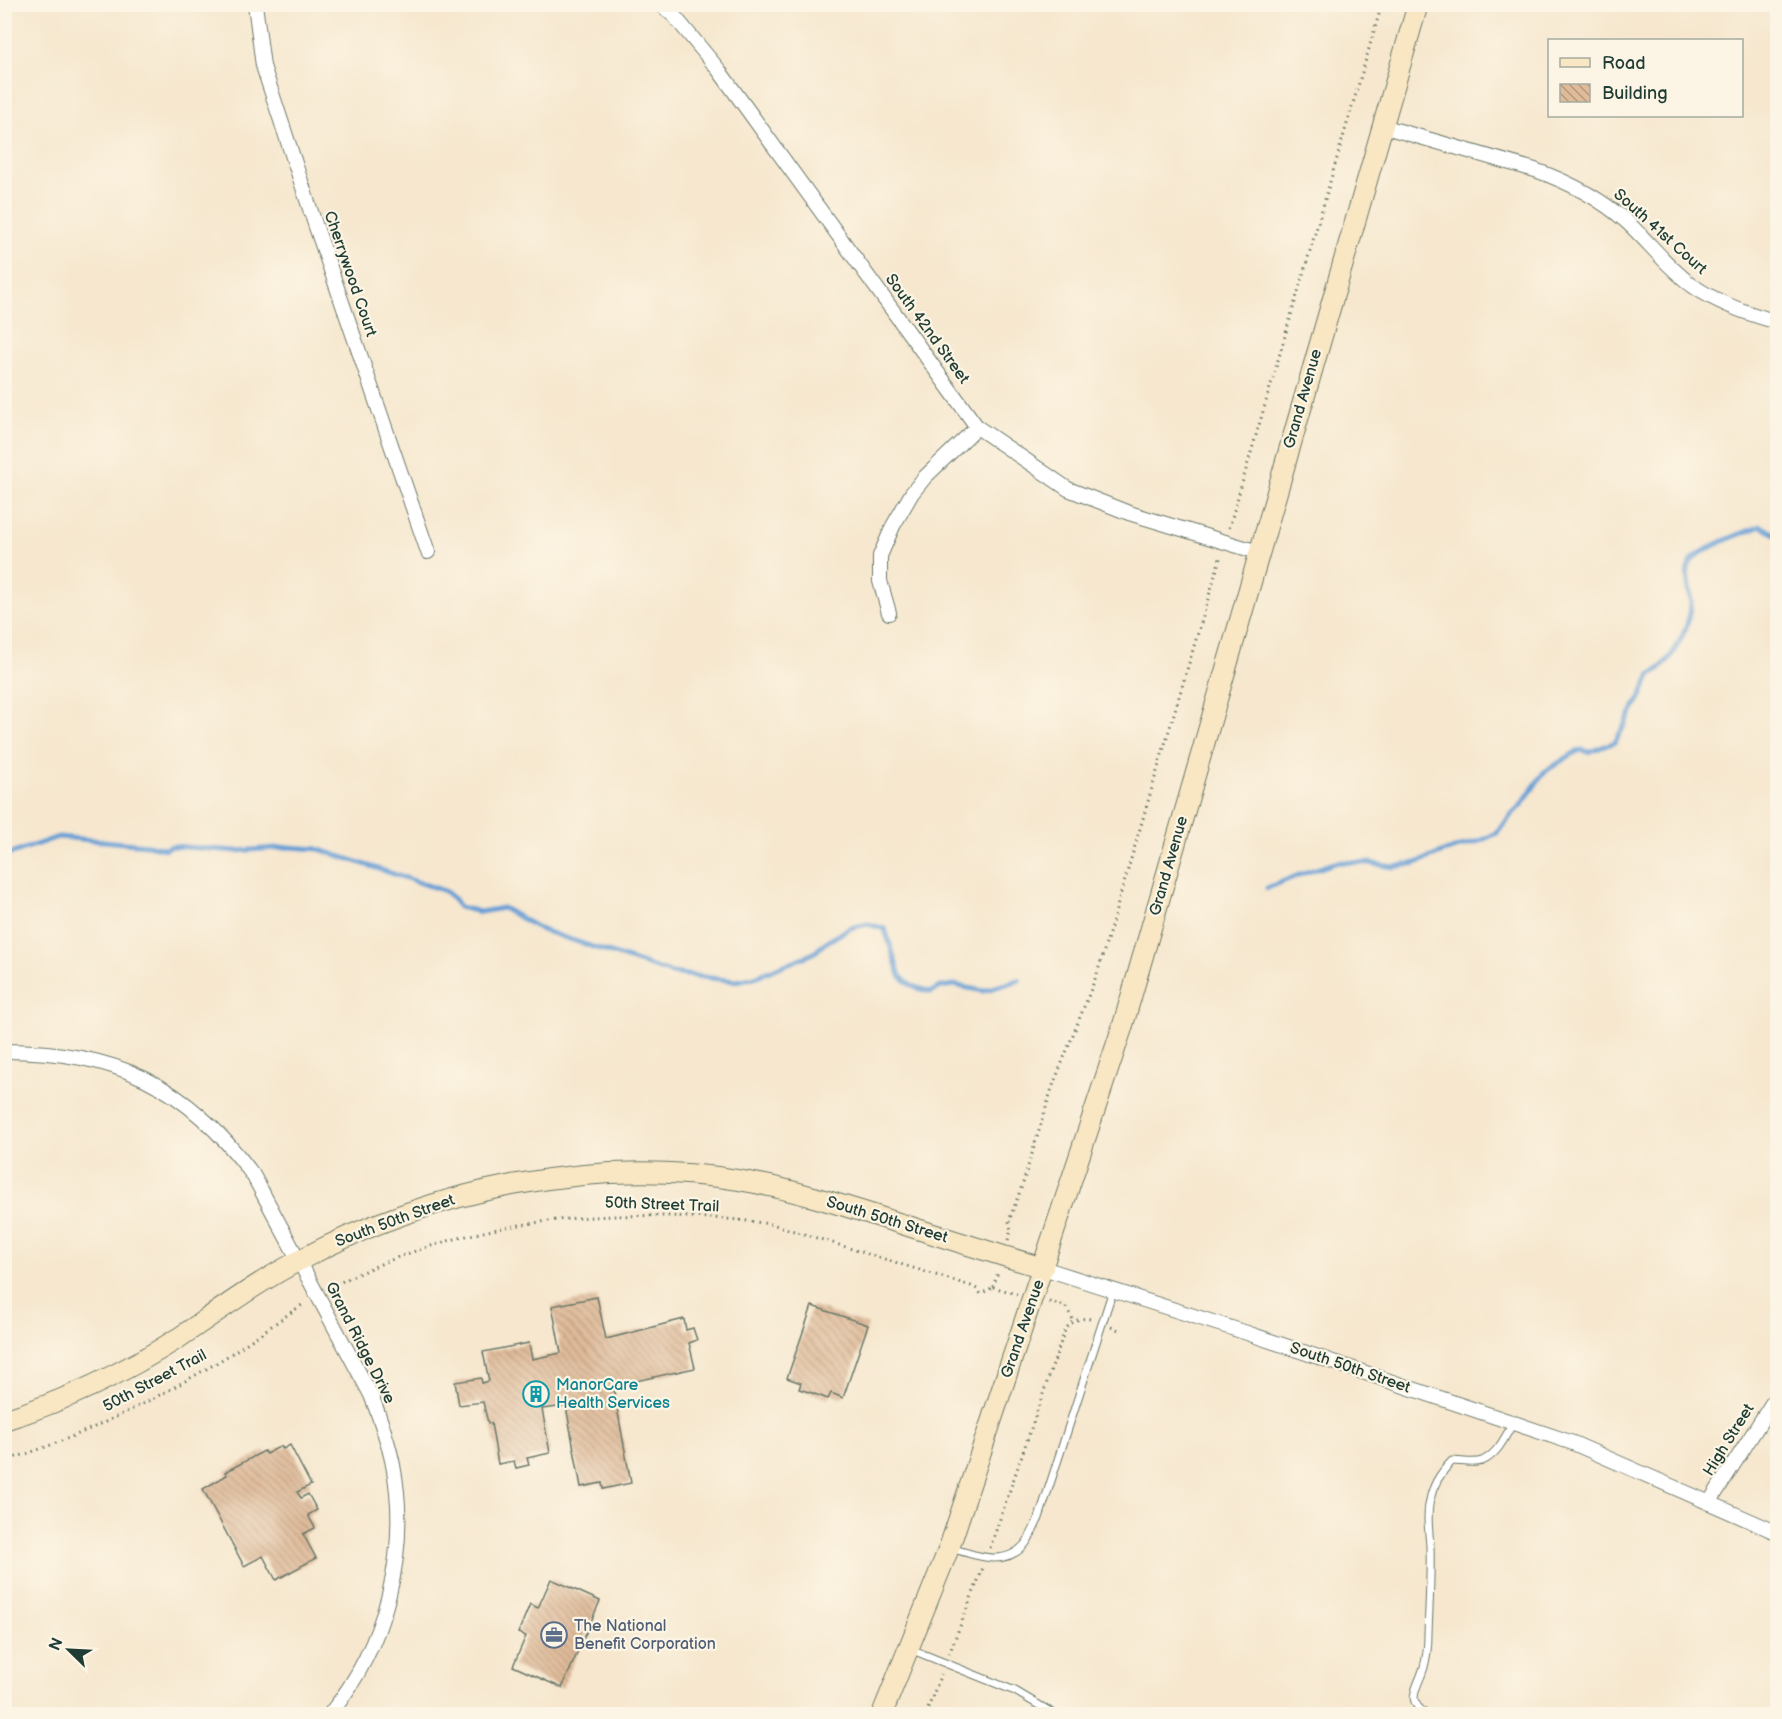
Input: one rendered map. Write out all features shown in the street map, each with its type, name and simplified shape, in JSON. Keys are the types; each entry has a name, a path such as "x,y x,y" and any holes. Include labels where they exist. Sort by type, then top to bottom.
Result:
{"main road":[{"name":"Grand Avenue","path":"882,1714 949,1548 1122,1025 1418,4"},
{"name":"South 50th Street","path":"4,1420 76,1392 127,1367 178,1338 299,1260 369,1227 471,1194 523,1183 566,1177 631,1173 685,1174 739,1180 834,1204 1043,1268"}],"street":[{"name":"Cherrywood Court","path":"255,4 263,66 428,552"},
{"name":"South 42nd Street","path":"661,4 675,17 718,69 977,427 1068,489 1129,513 1258,552"},
{"name":"South 41st Court","path":"1382,126 1545,174 1586,192 1627,222 1669,266 1694,286 1721,302 1751,315 1778,322"},
{"path":"889,613 879,581 880,556 893,526 912,493 925,477 977,427"},
{"name":"Grand Ridge Drive","path":"4,1051 59,1053 92,1059 126,1070 146,1079 185,1103 212,1125 253,1175 371,1395 384,1428 393,1465 398,1501 398,1538 394,1572 387,1605 375,1638 360,1670 342,1700 330,1714"},
{"name":"South 50th Street","path":"1043,1268 1573,1443 1778,1533"},
{"name":"High Street","path":"1709,1503 1778,1394"}],"lane":[{"path":"949,1548 986,1559 1009,1557 1025,1543 1039,1518 1113,1290"},
{"path":"1426,1714 1418,1709 1414,1701 1414,1691 1424,1668 1428,1649 1430,1547 1427,1529 1430,1501 1440,1473 1452,1461 1481,1461 1494,1453 1513,1423"},
{"path":"908,1648 1015,1691 1054,1714"}],"path":[{"path":"1011,1230 1009,1221 1052,1088 1097,974 1382,4"},
{"name":"50th Street Trail","path":"329,1288 354,1275 415,1251 466,1235 528,1222 598,1215 651,1215 752,1221 775,1225 970,1286 981,1294 993,1287"},
{"name":"50th Street Trail","path":"4,1461 74,1436 143,1404 203,1371 307,1301"},
{"path":"926,1714 986,1559 1065,1330 1074,1321 1065,1306"}],"building":[{"name":"ManorCare Health Services","path":"597,1297 606,1339 684,1319 686,1330 693,1328 697,1340 689,1343 695,1368 613,1386 631,1483 603,1489 602,1483 581,1487 566,1406 542,1409 550,1453 527,1458 529,1465 516,1468 514,1461 498,1464 491,1423 488,1423 483,1402 459,1405 455,1382 481,1378 482,1383 489,1381 483,1352 529,1343 532,1359 561,1353 552,1306"},
{"path":"812,1306 868,1325 843,1398 831,1393 828,1399 799,1389 801,1383 787,1378"},
{"path":"290,1445 311,1485 297,1492 301,1498 308,1494 317,1510 308,1515 315,1528 303,1534 316,1558 276,1580 263,1556 244,1566 203,1489 227,1475 225,1472 264,1451 266,1454 281,1446 283,1449"},
{"name":"The National Benefit Corporation","path":"551,1579 600,1601 562,1688 513,1666 526,1636 518,1633 530,1604 538,1608"}],"waterway":[{"path":"1267,888 1338,862 1394,867 1416,863 1497,833 1522,804 1544,772 1581,750 1589,752 1615,742 1651,674 1666,662 1684,633 1691,603 1688,571 1696,556 1723,541 1761,526 1778,536"},
{"path":"1778,575 1775,581 1778,588"},
{"path":"4,856 58,837 147,845 165,849 172,846 237,851 289,847 318,849 445,891 459,907 480,912 503,908 542,930 671,973 735,981 752,978 814,953 825,943 850,928 868,924 885,929 900,976 918,988 931,992 941,987 954,985 983,991 1019,980"}],"place":[{"name":"ManorCare Health Services","path":"536,1394"},
{"name":"The National Benefit Corporation","path":"554,1635"}]}
